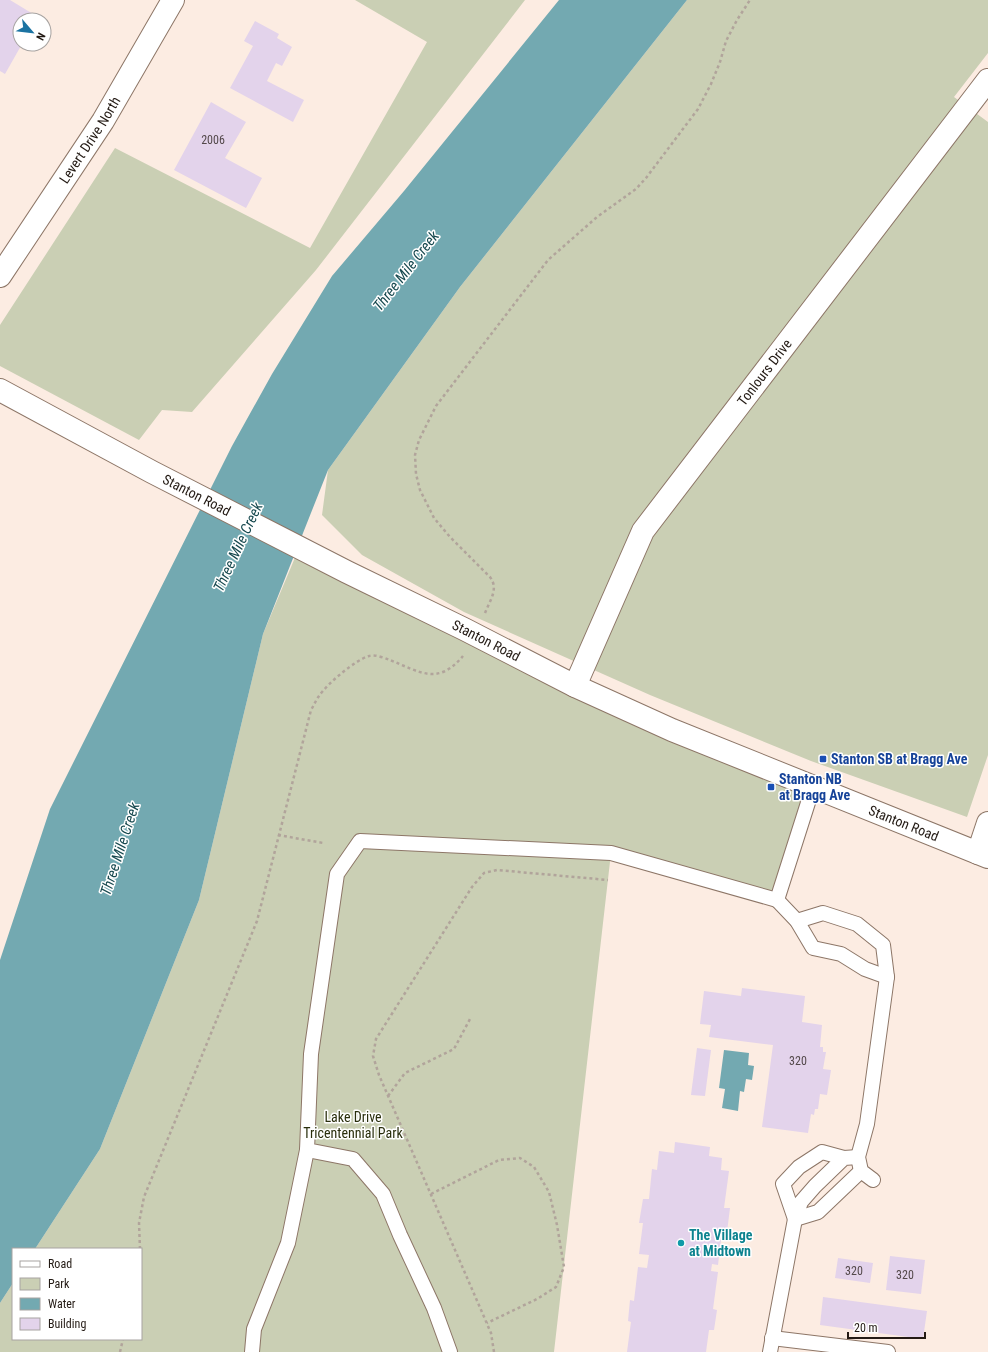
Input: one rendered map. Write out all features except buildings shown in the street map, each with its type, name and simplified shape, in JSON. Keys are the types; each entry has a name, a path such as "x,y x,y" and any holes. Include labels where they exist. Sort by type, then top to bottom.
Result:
{"street":[{"name":"Levert Drive North","path":"0,276 103,121 173,0"},
{"name":"Tonlours Drive","path":"575,686 643,532 981,103 988,80"},
{"name":"Stanton Road","path":"0,390 152,472 347,572 464,629 575,686 672,730 983,855"},
{"path":"983,855 988,823"}],"lane":[{"path":"777,900 813,787"},
{"path":"252,1352 254,1329 288,1243 307,1150 311,1054 336,874 360,841 611,853 777,900 797,921 813,948 841,954 865,969 887,976"},
{"path":"797,921 823,913 857,924 883,944 887,976 867,1124 858,1157 861,1171 873,1180"},
{"path":"307,1150 353,1159 383,1194 400,1235 434,1308 450,1352"},
{"path":"795,1219 784,1184 799,1167 822,1152 844,1158 858,1157"},
{"path":"844,1158 801,1202 795,1219 771,1345 888,1352"},
{"path":"795,1219 818,1212 861,1171"}],"path":[{"path":"482,618 494,590 495,584 434,518 420,490 416,474 415,455 419,440 436,406 548,260 597,217 636,189 698,109 711,84 720,62 726,41 750,0"},
{"path":"140,1248 139,1223 144,1197 257,921 311,710 320,695 332,681 357,662 370,656 382,657 428,674 439,674 457,664 465,654"},
{"path":"278,836 323,843"},
{"path":"494,1352 491,1333 487,1323 379,1075 373,1056 376,1039 472,887 484,873 497,870 608,880"},
{"path":"388,1096 405,1074 454,1049 470,1019"},
{"path":"431,1194 499,1160 520,1158 534,1167 549,1192 564,1266 556,1287 537,1299 487,1323"},
{"path":"120,1352 123,1340"}],"green space":[{"path":"355,0 525,0 316,270 192,412 162,410 139,440 0,366 0,325 115,148 310,248 427,42"},
{"path":"687,0 988,0 988,53 954,97 988,122 988,755 967,817 811,761 650,695 464,612 362,555 322,515 328,470 460,287"},
{"name":"Lake Drive Tricentennial Park","path":"299,548 813,787 777,900 611,853 554,1352 0,1352 0,1303 12,1285 12,1340 142,1340 142,1248 36,1248 100,1149 199,900 263,634"}],"water":[{"name":"Three Mile Creek","path":"559,0 687,0 460,287 328,470 263,634 199,900 100,1149 36,1248 12,1248 12,1285 0,1303 0,960 50,809 232,446 272,374 332,276 404,191"},
{"path":"724,1050 749,1053 748,1065 754,1066 752,1080 746,1079 744,1092 740,1091 738,1111 722,1108 725,1089 719,1088"}],"place":[{"name":"Stanton SB at Bragg Ave","path":"823,759"},
{"name":"Stanton NB at Bragg Ave","path":"771,787"},
{"name":"The Village at Midtown","path":"681,1243"}]}
